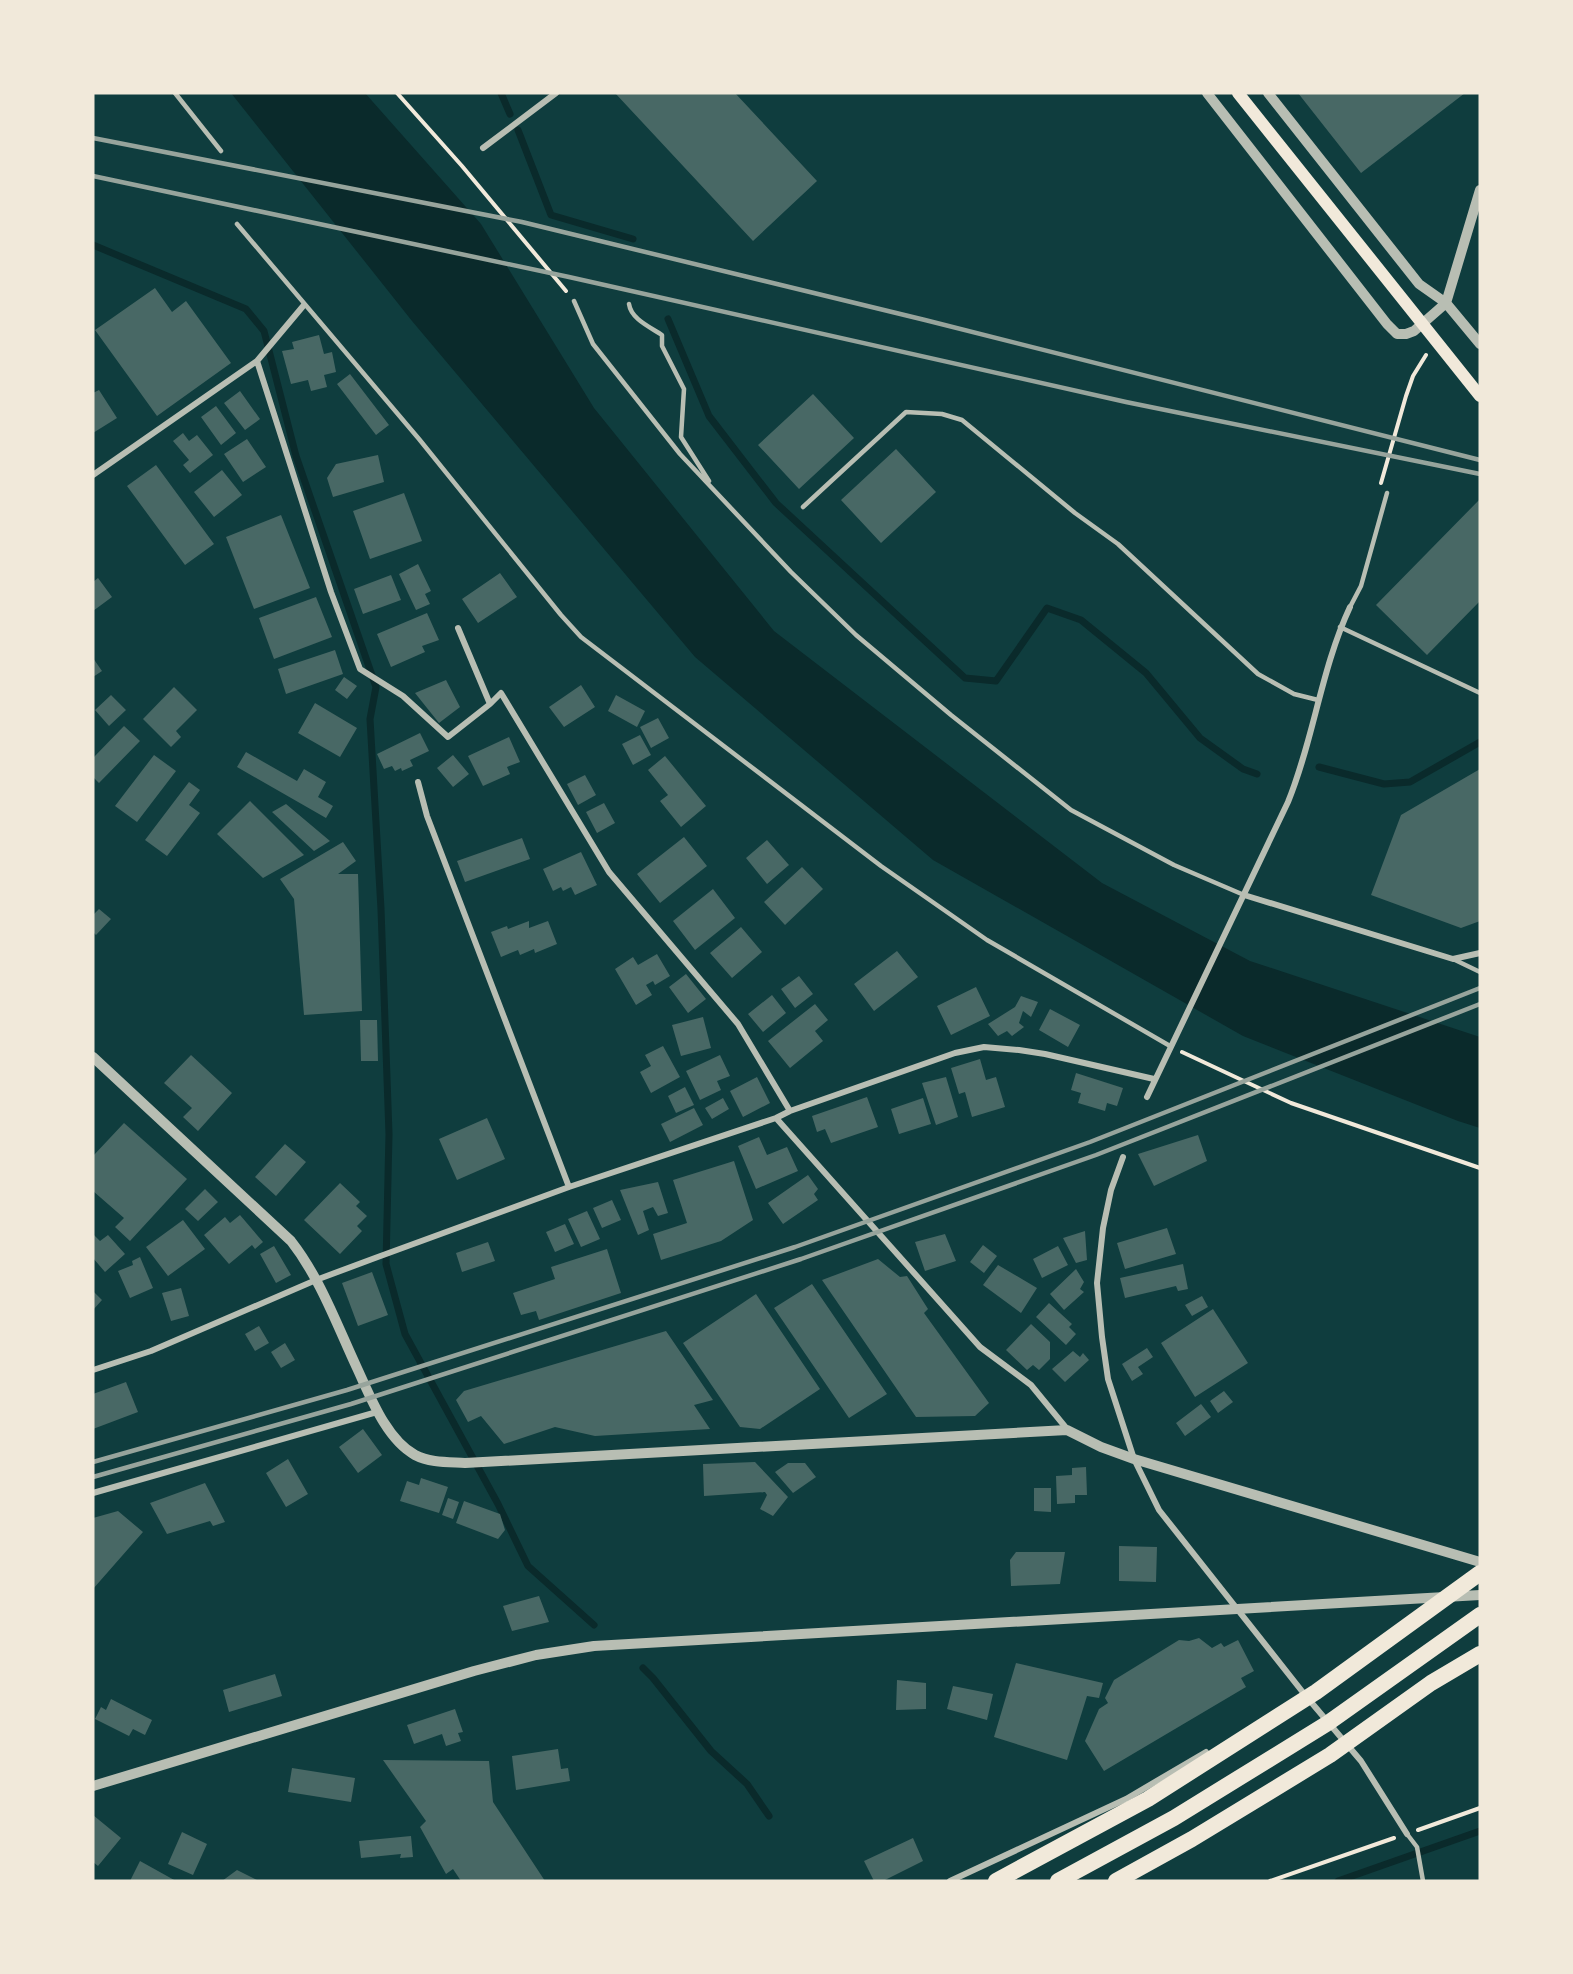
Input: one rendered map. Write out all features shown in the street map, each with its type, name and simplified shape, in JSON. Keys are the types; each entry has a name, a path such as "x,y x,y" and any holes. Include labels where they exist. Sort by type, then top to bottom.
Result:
{"highway":[{"path":"996,1881 1148,1799 1316,1692 1480,1573"},
{"path":"1058,1881 1174,1818 1328,1723 1480,1615"},
{"path":"1116,1881 1192,1839 1330,1755 1431,1683 1480,1654"}],"main road":[{"path":"1238,93 1480,396"}],"street":[{"path":"483,148 556,93"},
{"path":"1207,93 1397,334 1414,331 1446,303 1480,190"},
{"path":"1268,93 1419,284 1446,303 1480,344"},
{"path":"93,475 259,358 304,304"},
{"path":"259,358 331,592 360,669 403,696 448,737 501,693 609,872 738,1024 790,1111"},
{"path":"1147,1097 1154,1078 1245,895 1295,784 1340,627 1350,607"},
{"path":"458,628 490,704"},
{"path":"418,782 427,816 569,1187"},
{"path":"1245,895 1453,959 1480,953"},
{"path":"93,1370 151,1351 316,1280 375,1258 569,1187 776,1118 790,1111 955,1053 984,1047 1019,1050 1154,1078"},
{"path":"93,1057 291,1240 316,1280 377,1412 399,1442 416,1455 438,1462 465,1463 1068,1430"},
{"path":"776,1118 980,1347 1031,1385 1068,1430 1101,1447 1134,1459 1480,1562"},
{"path":"1124,1157 1111,1190 1097,1283 1101,1337 1108,1379 1134,1459 1159,1510 1305,1695 1361,1761 1407,1833"},
{"path":"93,1493 377,1412"},
{"path":"93,1786 474,1671 537,1655 594,1646 1480,1595"},
{"path":"950,1881 1126,1799 1305,1695"}],"lane":[{"path":"175,93 221,151"},
{"path":"237,224 419,439 581,637 881,866 968,927 1105,1010 1170,1046"},
{"path":"574,301 593,344 680,454 790,572 856,636 1071,810 1174,865 1245,895"},
{"path":"629,304 635,317 662,335 662,346 684,389 681,437 700,464 713,489"},
{"path":"803,507 906,412 942,414 962,420 1075,513 1118,544 1258,674 1294,694 1318,700"},
{"path":"1350,607 1361,586 1387,493"},
{"path":"1340,627 1480,693"},
{"path":"1453,959 1480,972"},
{"path":"1407,1833 1417,1847 1423,1881"}],"path":[{"path":"397,93 462,166 574,301"},
{"path":"1381,486 1406,396 1413,376 1427,354"},
{"path":"1170,1046 1291,1103 1480,1168"},
{"path":"1270,1881 1480,1808"}],"water":[{"path":"231,93 365,93 481,224 594,408 774,631 1102,883 1250,961 1480,1037 1480,1128 1243,1036 933,860 695,657 412,321"}],"building":[{"path":"615,93 735,93 817,181 753,241"},
{"path":"1298,93 1465,93 1361,173"},
{"path":"155,288 172,312 186,301 231,363 157,416 95,330"},
{"path":"319,335 324,354 332,352 336,372 324,375 327,387 311,391 308,380 291,384 282,351 294,349 292,342"},
{"path":"350,374 389,425 376,435 337,384"},
{"path":"99,390 117,418 93,433 93,393"},
{"path":"240,391 260,419 245,430 224,403"},
{"path":"813,394 854,438 799,489 758,445"},
{"path":"216,406 236,433 221,445 201,417"},
{"path":"183,433 189,441 197,435 213,455 190,473 183,465 189,460 173,441"},
{"path":"247,439 266,467 243,482 224,454"},
{"path":"896,449 936,492 881,543 841,500"},
{"path":"378,455 384,482 333,497 327,478 336,464"},
{"path":"156,465 214,544 185,565 127,486"},
{"path":"222,470 242,495 214,517 194,492"},
{"path":"404,493 422,541 370,559 353,511"},
{"path":"1480,499 1480,601 1427,655 1376,605"},
{"path":"281,515 310,588 254,609 226,537"},
{"path":"418,564 431,591 425,594 430,604 416,610 399,574"},
{"path":"500,573 517,597 478,623 462,599"},
{"path":"391,575 401,600 363,614 354,589"},
{"path":"98,578 112,597 93,611 93,582"},
{"path":"316,597 332,637 274,659 259,618"},
{"path":"427,613 439,640 422,646 425,652 391,667 377,634"},
{"path":"335,650 343,674 286,694 278,669"},
{"path":"93,658 102,671 93,677"},
{"path":"344,677 357,686 347,699 335,690"},
{"path":"446,680 460,707 439,723 415,693"},
{"path":"581,685 595,707 564,727 549,707"},
{"path":"174,687 197,710 176,731 181,737 171,747 143,719"},
{"path":"111,695 126,710 109,726 95,710"},
{"path":"616,695 645,711 637,727 608,711"},
{"path":"315,703 357,728 340,757 298,733"},
{"path":"658,718 669,738 651,748 640,727"},
{"path":"124,726 140,741 99,783 93,777 93,758"},
{"path":"420,733 429,751 410,760 413,766 402,771 401,768 395,771 392,766 384,769 377,754"},
{"path":"640,735 651,755 633,765 622,744"},
{"path":"509,737 520,762 507,767 510,774 483,786 468,756"},
{"path":"246,752 297,781 304,769 326,782 318,797 333,806 326,818 237,767"},
{"path":"154,755 176,771 137,822 115,806"},
{"path":"453,755 469,774 453,787 437,768"},
{"path":"665,756 706,806 681,827 660,801 668,795 648,770"},
{"path":"1480,769 1480,921 1461,928 1371,895 1401,815"},
{"path":"585,775 596,795 578,805 567,784"},
{"path":"189,782 200,790 189,805 200,813 167,856 145,840"},
{"path":"250,801 304,855 263,878 217,834"},
{"path":"604,803 615,823 597,833 586,812"},
{"path":"286,804 330,841 314,851 272,812"},
{"path":"684,837 707,866 660,903 637,874"},
{"path":"522,838 530,859 465,882 457,861"},
{"path":"767,840 789,865 767,884 746,858"},
{"path":"343,842 356,861 338,874 358,874 362,1011 304,1015 294,899 280,879"},
{"path":"581,852 597,885 575,895 571,887 563,891 561,887 553,891 543,869"},
{"path":"802,867 823,889 785,925 764,902"},
{"path":"713,889 735,918 695,950 673,921"},
{"path":"99,909 111,919 96,935 93,932 93,915"},
{"path":"529,921 529,928 548,921 557,944 535,953 534,949 520,955 518,950 501,957 491,932 507,926 508,929"},
{"path":"741,927 762,952 732,978 710,953"},
{"path":"897,951 918,977 874,1011 854,984"},
{"path":"657,954 670,976 655,985 653,981 646,985 652,995 636,1005 615,969 633,957 638,965"},
{"path":"686,974 706,999 688,1013 669,987"},
{"path":"799,976 813,994 795,1008 781,989"},
{"path":"976,987 990,1016 951,1035 937,1006"},
{"path":"772,995 786,1013 763,1032 748,1014"},
{"path":"1021,996 1038,1002 1031,1017 1023,1011 1019,1023 1024,1027 1012,1036 1007,1031 998,1036 988,1024 1015,1007"},
{"path":"815,1004 828,1020 815,1031 823,1041 790,1068 768,1041"},
{"path":"1050,1009 1080,1025 1068,1047 1039,1030"},
{"path":"703,1017 711,1048 681,1056 672,1025"},
{"path":"360,1020 377,1020 378,1061 361,1061"},
{"path":"663,1046 680,1077 651,1093 640,1072 651,1066 645,1055"},
{"path":"191,1055 232,1093 198,1131 183,1117 192,1108 164,1083"},
{"path":"720,1055 730,1076 717,1081 721,1090 700,1100 686,1071"},
{"path":"980,1059 986,1080 996,1077 1005,1107 972,1117 965,1092 959,1094 951,1068"},
{"path":"1076,1073 1123,1088 1117,1106 1107,1103 1105,1111 1078,1103 1081,1093 1071,1090"},
{"path":"757,1077 770,1103 743,1117 730,1091"},
{"path":"946,1077 958,1117 936,1125 922,1083"},
{"path":"685,1087 694,1105 676,1113 668,1096"},
{"path":"867,1097 878,1127 831,1143 825,1129 817,1132 812,1116"},
{"path":"723,1098 729,1109 712,1119 705,1108"},
{"path":"923,1098 931,1124 899,1134 891,1109"},
{"path":"694,1108 703,1125 670,1142 661,1124"},
{"path":"487,1118 505,1159 457,1180 439,1139"},
{"path":"124,1123 187,1179 130,1241 115,1227 124,1218 93,1191 93,1156"},
{"path":"1198,1135 1207,1161 1154,1186 1138,1154"},
{"path":"759,1137 767,1155 787,1147 798,1171 756,1189 738,1146"},
{"path":"285,1144 306,1162 276,1196 255,1177"},
{"path":"734,1161 753,1220 721,1241 661,1260 653,1234 687,1223 673,1180"},
{"path":"808,1175 818,1189 814,1194 818,1200 783,1224 768,1203"},
{"path":"658,1182 668,1213 658,1216 653,1207 643,1211 649,1230 638,1235 620,1190"},
{"path":"340,1183 360,1202 356,1206 367,1216 357,1226 362,1231 340,1254 304,1220"},
{"path":"205,1189 218,1202 198,1221 185,1209"},
{"path":"612,1200 621,1220 602,1228 593,1208"},
{"path":"587,1211 600,1239 581,1247 568,1219"},
{"path":"240,1215 263,1242 255,1249 252,1245 229,1264 204,1235 225,1217 230,1223"},
{"path":"183,1220 205,1249 168,1276 146,1247"},
{"path":"565,1224 574,1244 555,1252 546,1232"},
{"path":"1167,1228 1176,1254 1125,1269 1117,1243"},
{"path":"1085,1231 1087,1260 1076,1263 1063,1238"},
{"path":"945,1234 956,1261 925,1271 915,1242"},
{"path":"94,1235 100,1241 108,1235 125,1254 105,1272 93,1258"},
{"path":"488,1242 495,1261 462,1272 456,1253"},
{"path":"983,1245 997,1256 984,1273 970,1262"},
{"path":"274,1246 291,1275 276,1283 260,1254"},
{"path":"1058,1246 1068,1265 1042,1278 1033,1259"},
{"path":"607,1249 621,1293 539,1320 536,1311 521,1315 513,1293 555,1279 551,1267"},
{"path":"140,1257 153,1288 130,1298 118,1271 133,1265 132,1261"},
{"path":"878,1259 900,1277 907,1276 928,1309 924,1313 989,1403 975,1416 916,1417 822,1280"},
{"path":"1183,1264 1188,1289 1178,1291 1176,1286 1125,1298 1120,1278"},
{"path":"998,1265 1037,1288 1021,1313 983,1285"},
{"path":"1076,1269 1084,1282 1080,1289 1084,1292 1064,1310 1050,1294"},
{"path":"372,1272 388,1315 358,1326 342,1283"},
{"path":"812,1284 887,1394 849,1418 774,1308"},
{"path":"181,1288 189,1316 171,1321 162,1293"},
{"path":"93,1291 102,1300 93,1310"},
{"path":"756,1294 820,1389 760,1429 740,1427 683,1343"},
{"path":"1202,1296 1208,1307 1192,1316 1185,1305"},
{"path":"1049,1303 1072,1324 1069,1327 1076,1334 1066,1345 1036,1317"},
{"path":"1213,1309 1248,1363 1195,1397 1161,1343"},
{"path":"1031,1324 1050,1342 1050,1359 1039,1370 1033,1365 1027,1370 1006,1350"},
{"path":"259,1326 269,1343 255,1351 245,1334"},
{"path":"666,1331 713,1400 694,1405 710,1429 595,1436 555,1427 504,1444 481,1416 468,1422 456,1400 464,1391"},
{"path":"285,1343 295,1360 281,1368 271,1352"},
{"path":"1147,1348 1153,1357 1138,1367 1143,1374 1132,1381 1122,1364"},
{"path":"1073,1351 1080,1357 1083,1353 1089,1360 1065,1382 1052,1369"},
{"path":"126,1382 138,1412 93,1429 93,1394"},
{"path":"1224,1391 1233,1402 1218,1413 1210,1401"},
{"path":"1201,1404 1211,1417 1185,1436 1176,1423"},
{"path":"363,1429 382,1455 358,1473 339,1447"},
{"path":"288,1459 308,1494 286,1507 266,1473"},
{"path":"755,1462 788,1497 773,1516 760,1509 767,1495 765,1492 704,1496 703,1464"},
{"path":"788,1463 805,1463 816,1477 793,1493 775,1472"},
{"path":"1086,1467 1087,1495 1075,1495 1075,1503 1057,1504 1056,1476 1072,1475 1072,1468"},
{"path":"421,1478 448,1487 439,1513 400,1501 407,1481 419,1485"},
{"path":"205,1483 225,1522 213,1526 210,1521 167,1534 150,1503"},
{"path":"1034,1488 1051,1488 1051,1512 1034,1511"},
{"path":"448,1498 459,1502 453,1519 442,1515"},
{"path":"464,1501 500,1514 505,1530 498,1539 456,1523"},
{"path":"118,1511 143,1532 93,1589 93,1518"},
{"path":"1119,1546 1157,1547 1156,1582 1119,1581"},
{"path":"1016,1552 1065,1552 1060,1584 1011,1586 1010,1560"},
{"path":"539,1596 549,1622 512,1631 503,1606"},
{"path":"1199,1638 1212,1648 1221,1643 1224,1647 1238,1640 1254,1671 1241,1678 1246,1687 1104,1771 1085,1741 1099,1709 1108,1703 1105,1698 1114,1680 1179,1640 1189,1641"},
{"path":"1016,1663 1103,1683 1099,1698 1087,1696 1067,1760 994,1737"},
{"path":"275,1674 282,1696 229,1712 223,1690"},
{"path":"897,1680 926,1683 926,1709 896,1710"},
{"path":"953,1686 993,1694 987,1720 947,1709"},
{"path":"111,1699 152,1720 145,1735 133,1729 129,1736 95,1719 101,1707 106,1710"},
{"path":"455,1709 463,1732 458,1733 461,1741 446,1746 442,1734 414,1744 407,1725"},
{"path":"558,1749 561,1769 568,1768 570,1781 516,1790 512,1756"},
{"path":"383,1760 489,1761 493,1802 545,1881 461,1881 453,1869 446,1874 420,1827 426,1821"},
{"path":"292,1768 355,1778 351,1802 288,1792"},
{"path":"93,1815 121,1838 98,1866 93,1862"},
{"path":"182,1832 207,1844 193,1875 168,1864"},
{"path":"411,1836 413,1857 400,1858 401,1854 361,1858 359,1841"},
{"path":"913,1838 923,1861 883,1881 874,1881 864,1861"},
{"path":"140,1861 176,1881 130,1881"},
{"path":"237,1870 259,1881 222,1881"}],"waterway":[{"path":"501,93 510,114"},
{"path":"518,130 551,215 633,239"},
{"path":"93,245 246,309 264,331 296,456 376,687 370,719 381,909 389,1134 386,1264 405,1334 498,1504 528,1566 594,1625"},
{"path":"668,319 709,416 776,503 965,678 996,681 1047,608 1081,620 1146,673 1200,738 1243,769 1257,774"},
{"path":"1319,767 1384,784 1410,782 1480,742"},
{"path":"643,1668 711,1751 747,1784 769,1816"},
{"path":"1338,1881 1480,1831"}],"railway":[{"path":"93,138 522,222 925,320 1480,460"},
{"path":"93,176 569,277 1126,402 1480,474"},
{"path":"93,1462 347,1390 795,1247 1090,1142 1480,988"},
{"path":"93,1477 351,1404 801,1259 1096,1155 1480,1004"}]}
